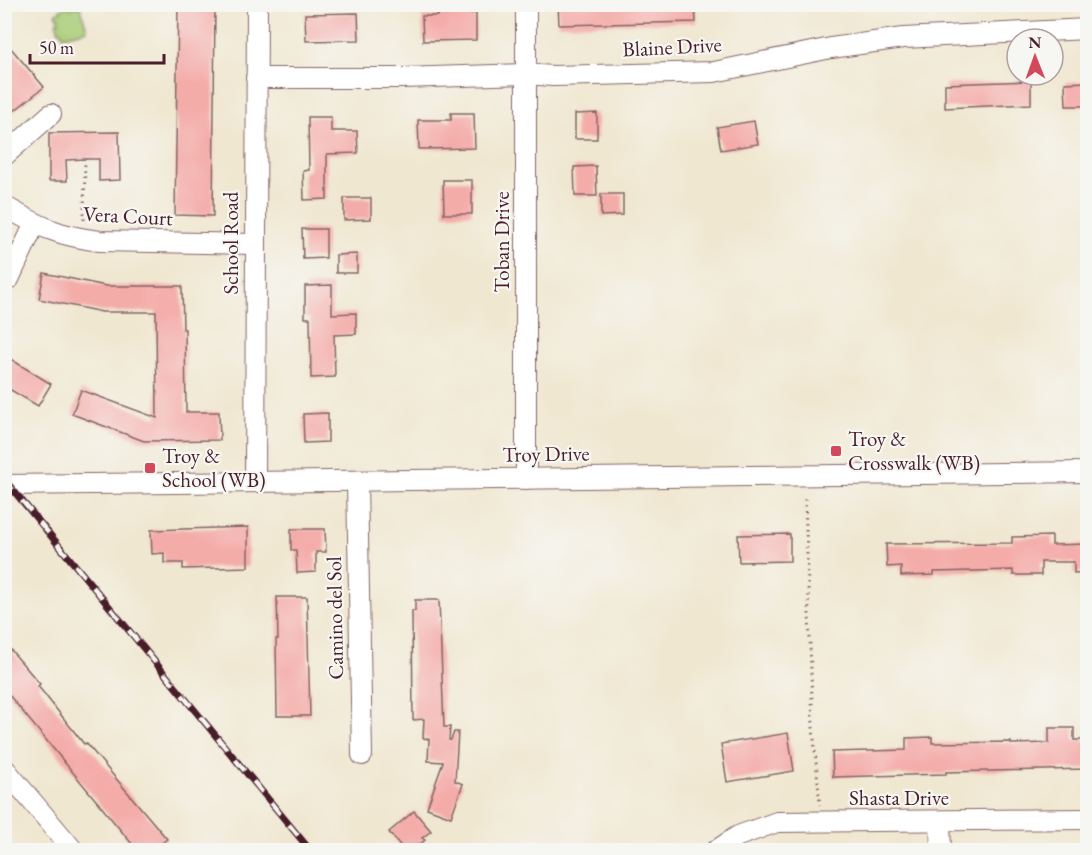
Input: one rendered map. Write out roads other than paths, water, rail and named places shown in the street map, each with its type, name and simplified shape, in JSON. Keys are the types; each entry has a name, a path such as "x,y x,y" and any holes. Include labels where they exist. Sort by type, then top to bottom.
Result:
{"street":[{"name":"School Road","path":"255,482 257,4"},
{"name":"Toban Drive","path":"526,4 526,479"},
{"name":"Blaine Drive","path":"256,78 402,78 714,72 831,48 903,38 1088,29"},
{"path":"4,156 51,114"},
{"name":"Vera Court","path":"4,206 52,232 78,238 100,241 255,244"},
{"path":"9,279 35,223"},
{"name":"Troy Drive","path":"4,485 1088,472"},
{"name":"Camino del Sol","path":"357,481 362,755"},
{"path":"4,768 73,850"},
{"name":"Shasta Drive","path":"717,850 738,836 777,822 1088,819"},
{"path":"940,822 941,850"}],"railway":[{"path":"4,479 310,850"}],"place":[{"name":"Troy & Crosswalk (WB)","path":"836,451"},
{"name":"Troy & School (WB)","path":"150,468"}]}
